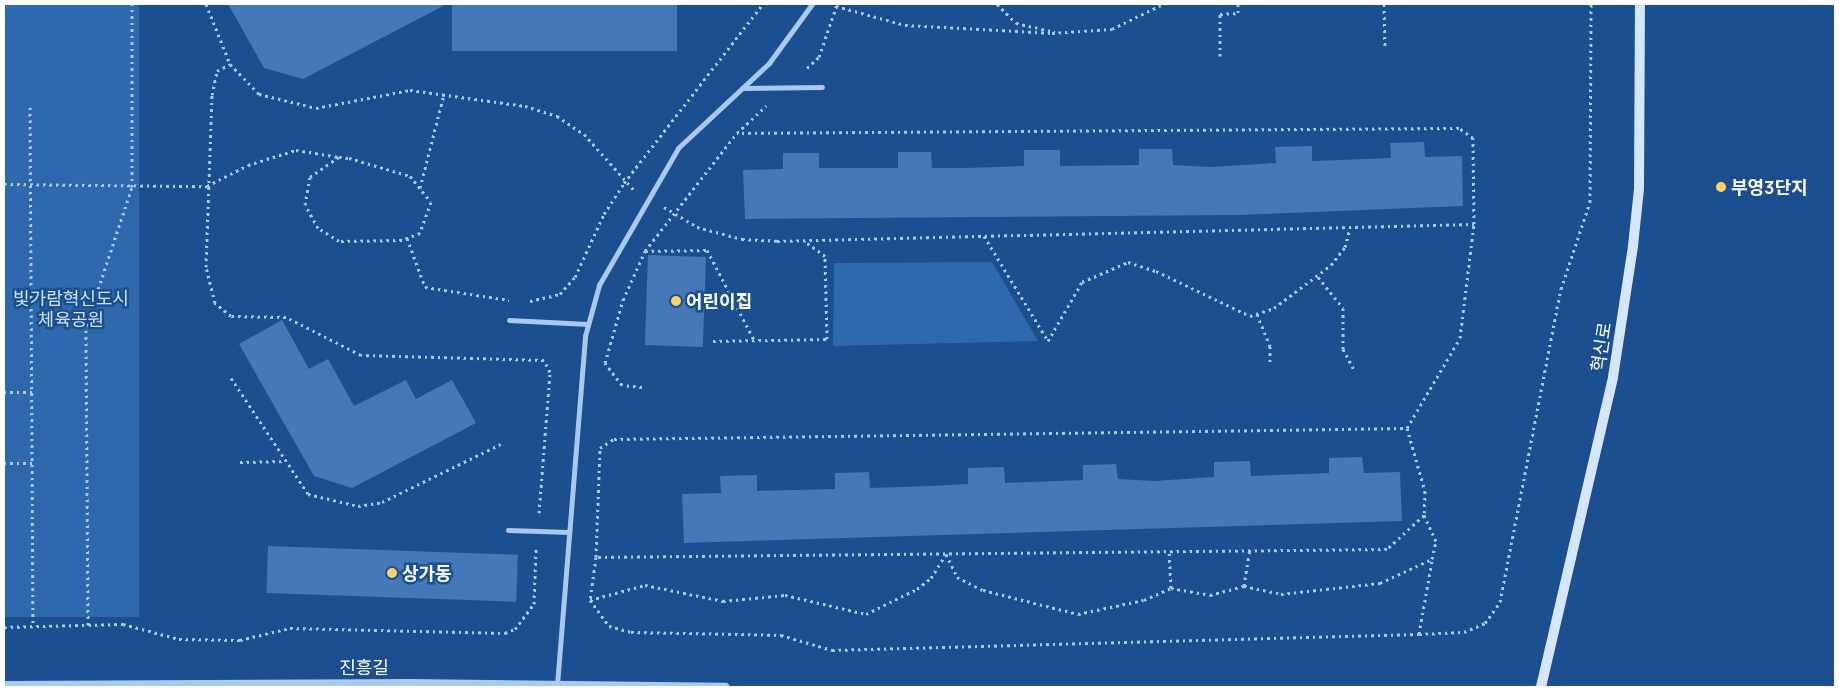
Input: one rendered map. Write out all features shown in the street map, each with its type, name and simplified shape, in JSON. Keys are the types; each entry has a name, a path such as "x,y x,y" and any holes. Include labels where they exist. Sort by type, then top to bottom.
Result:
{"main road":[{"name":"혁신로","path":"1541,687 1613,377 1633,246 1639,189 1640,4"}],"street":[{"path":"557,685 588,324 599,285 647,197 678,148 769,63 812,4"},
{"path":"742,88 822,87"},
{"path":"509,320 588,324"},
{"path":"508,530 569,532"},
{"name":"진흥길","path":"4,686 557,685 725,687"}],"path":[{"path":"88,625 86,326 132,187 132,4"},
{"path":"206,4 230,64 259,94 291,104 316,108 410,90 525,106 557,116 584,134 624,184 697,226 742,239 803,240 1474,224"},
{"path":"527,302 560,294 575,277 604,214 624,184 763,4"},
{"path":"997,4 1016,23 1060,33"},
{"path":"642,387 622,385 605,363 623,300 645,251 673,212 737,133 819,57 836,5 905,25 1060,33 1112,29 1163,4"},
{"path":"1220,56 1220,14 1238,13 1238,4"},
{"path":"1384,4 1385,47"},
{"path":"1407,428 614,439 600,448 596,557 590,600 609,626 631,632 781,635 832,650 1419,634 1464,632 1485,623 1500,602 1561,289 1590,202 1591,4"},
{"path":"4,627 123,624 179,639 214,640 240,640 290,628 505,633 515,629 534,604 550,372 544,360 360,354 286,317 231,316 215,303 206,268 207,186 212,95 217,71 230,64"},
{"path":"420,188 444,94"},
{"path":"30,107 33,626"},
{"path":"737,133 1459,128 1473,138 1474,224 1460,338 1407,428 1425,491 1424,515 1436,541 1419,634"},
{"path":"4,184 132,187 207,186 248,165 296,150 340,157 410,176 431,202 420,233 407,238 339,241 318,228 304,205 310,177 340,157"},
{"path":"984,236 1048,341 1082,282 1128,262 1156,270 1228,307 1250,316 1274,308 1318,277 1345,248 1350,228"},
{"path":"407,238 425,287 518,301"},
{"path":"713,341 827,339 825,256 803,240"},
{"path":"645,251 707,250 754,340"},
{"path":"1318,277 1343,308 1342,349 1354,370"},
{"path":"1257,314 1270,346 1270,365"},
{"path":"231,378 308,494 358,506 382,502 501,444"},
{"path":"4,392 33,392"},
{"path":"240,462 286,461"},
{"path":"4,463 32,463"},
{"path":"596,557 1387,549 1424,515"},
{"path":"1244,586 1250,550"},
{"path":"1169,551 1171,588"},
{"path":"946,554 957,577 983,590 1030,606 1078,614 1144,600 1171,588 1210,595 1244,586 1281,594 1380,583 1432,559"},
{"path":"590,600 645,585 723,601 785,595 866,614 918,589 931,578 946,554"}],"green space":[{"name":"빛가람혁신도시 체육공원","path":"4,4 139,4 139,617 4,617"},
{"path":"992,262 1038,341 833,346 834,263"}],"building":[{"path":"228,4 447,4 303,79 264,68"},
{"path":"452,4 677,4 677,51 452,51"},
{"path":"1424,142 1425,157 1462,156 1463,206 1239,215 745,219 743,170 783,169 783,153 819,153 819,168 898,168 898,152 931,152 932,168 965,168 1024,166 1024,150 1060,150 1060,166 1139,165 1139,149 1172,149 1173,165 1210,167 1276,163 1275,147 1312,146 1312,161 1391,158 1390,143"},
{"name":"어린이집","path":"648,255 706,257 703,347 645,345"},
{"path":"282,320 309,369 328,359 354,406 406,380 416,399 452,380 476,423 352,488 314,476 239,344"},
{"path":"1362,457 1364,473 1400,472 1402,521 684,543 682,494 721,493 720,476 757,475 757,491 835,489 835,473 869,472 870,488 968,484 968,468 1004,467 1005,483 1083,480 1083,465 1116,464 1118,479 1154,481 1214,477 1214,462 1250,461 1251,476 1329,473 1329,458"},
{"name":"상가동","path":"268,546 518,555 516,602 266,593"}],"place":[{"name":"부영3단지","path":"1721,187"},
{"name":"어린이집","path":"676,301"},
{"name":"상가동","path":"392,573"}]}
